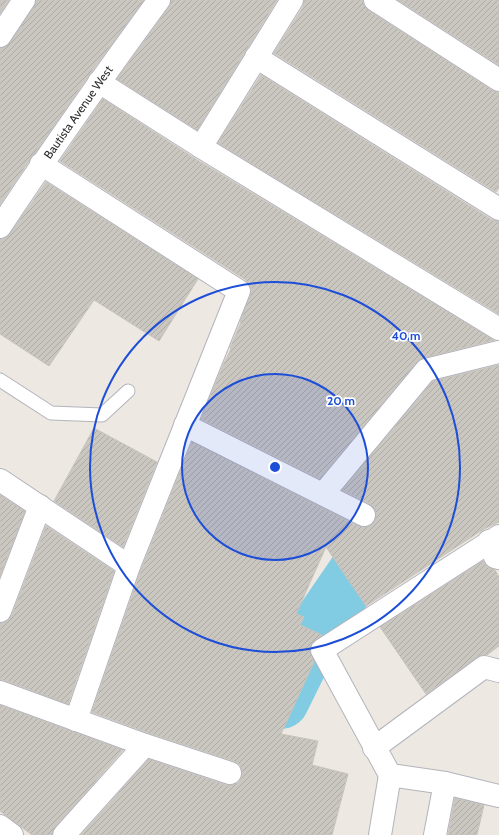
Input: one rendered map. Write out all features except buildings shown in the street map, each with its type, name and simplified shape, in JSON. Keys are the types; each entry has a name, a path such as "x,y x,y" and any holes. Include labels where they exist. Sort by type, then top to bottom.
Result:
{"street":[{"path":"0,36 24,0"},
{"name":"Bautista Avenue West","path":"0,227 41,164 159,0"},
{"path":"201,147 292,0"},
{"path":"376,0 499,80"},
{"path":"256,57 499,209"},
{"path":"99,82 201,147 499,330"},
{"path":"41,164 239,291 129,566 76,720"},
{"path":"323,494 426,370 499,352"},
{"path":"186,425 364,515"},
{"path":"0,480 129,566"},
{"path":"0,611 40,506"},
{"path":"380,835 390,775 322,650 496,551"},
{"path":"374,748 494,665"},
{"path":"0,692 145,745 230,773"},
{"path":"64,835 145,745"},
{"path":"390,775 445,783 499,796"},
{"path":"435,835 445,783"},
{"path":"0,826 12,835"}],"lane":[{"path":"0,380 51,413 102,415 128,391"}],"waterway":[{"path":"281,701 315,632 403,504 499,445"}]}
